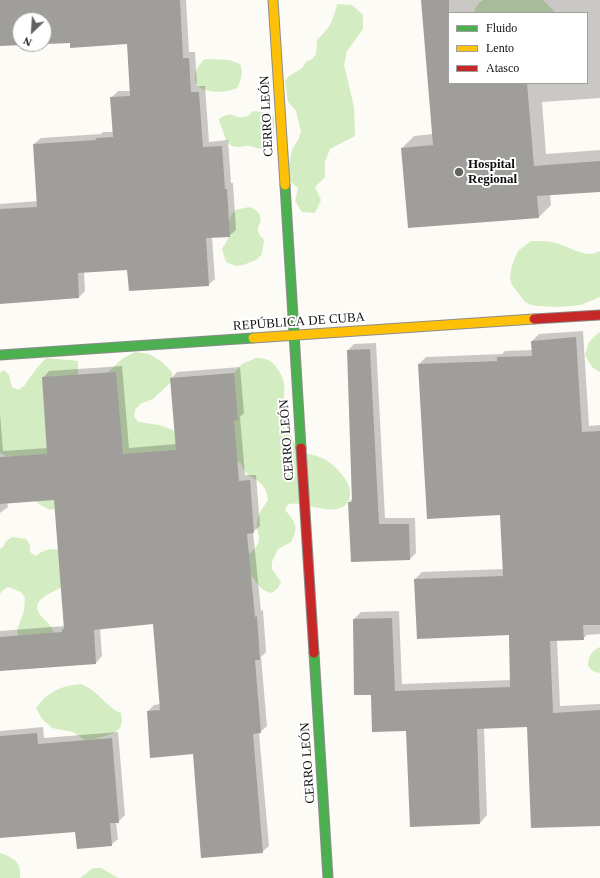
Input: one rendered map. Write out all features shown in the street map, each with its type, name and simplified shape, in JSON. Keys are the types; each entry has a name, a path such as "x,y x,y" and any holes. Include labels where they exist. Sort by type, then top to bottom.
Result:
{"street":[{"name":"CERRO LEÓN","path":"273,0 328,878"},
{"name":"REPÚBLICA DE CUBA","path":"0,355 600,315"}],"green space":[{"path":"483,0 543,0 555,12 474,12 478,4"},
{"path":"337,4 352,5 363,15 363,29 347,51 344,65 354,107 355,136 330,149 325,162 325,177 315,187 321,200 315,213 302,212 295,201 298,188 286,178 292,150 301,131 296,111 288,102 285,81 289,76 302,68 306,62 312,59 316,54 317,40 330,24"},
{"path":"205,59 229,60 240,64 242,76 237,88 223,92 215,92 201,88 196,84 195,77 198,68 201,62"},
{"path":"255,111 268,113 274,116 274,144 268,148 262,149 248,146 235,147 230,145 220,125 219,119 230,114 237,117 246,117"},
{"path":"249,207 254,209 261,217 258,229 259,234 264,240 262,254 256,260 236,266 226,262 222,249 229,236 229,221 232,214 235,210"},
{"path":"531,241 547,241 556,243 578,252 589,254 600,251 600,297 581,305 559,307 531,305 525,302 512,285 510,278 512,265 518,251"},
{"path":"599,332 600,372 592,367 585,355 589,342"},
{"path":"135,352 149,354 162,362 172,372 173,379 169,384 153,399 140,404 135,410 134,416 138,422 159,425 173,430 177,443 174,456 57,508 50,510 40,505 33,497 26,480 20,457 6,456 0,453 0,373 4,370 9,375 12,387 18,390 24,386 46,358 78,361 78,374 72,387 102,378 122,359"},
{"path":"256,358 271,361 282,377 285,390 280,421 282,426 292,437 299,452 326,460 341,473 350,491 350,497 347,503 343,507 337,509 331,510 294,503 288,504 285,510 292,518 296,528 291,542 278,549 272,562 272,569 281,582 278,588 272,593 263,590 247,572 249,554 255,549 259,540 257,528 258,517 268,500 266,492 260,482 247,474 241,463 235,461 228,380 242,364"},
{"path":"12,537 26,539 30,545 30,552 36,556 46,550 64,550 62,587 42,598 37,606 38,611 54,632 52,639 20,644 17,630 24,611 25,598 21,592 8,587 0,594 0,549 6,541"},
{"path":"600,647 600,673 593,671 588,666 594,650"},
{"path":"80,684 92,690 110,707 121,713 122,721 120,728 114,733 92,740 85,740 73,732 52,728 42,719 36,708 40,702 61,688"},
{"path":"0,853 16,861 20,868 20,878 0,878"},
{"path":"93,868 101,868 118,878 80,878"}],"building":[{"path":"0,0 180,0 183,58 189,58 191,92 199,92 203,147 222,146 225,189 227,189 230,237 206,238 209,286 129,291 127,270 78,273 79,298 0,304 0,209 37,207 33,144 96,140 96,138 113,137 110,97 130,96 127,44 70,48 70,43 52,44 52,12 12,12 12,45 0,46"},
{"path":"421,0 449,0 448,84 527,84 534,166 600,161 600,192 537,196 539,218 408,228 401,148 433,145"},
{"path":"576,337 582,432 600,431 600,625 583,625 584,640 550,641 553,713 600,710 600,826 531,828 527,727 477,729 480,824 410,827 406,731 372,732 371,695 354,695 353,619 392,618 395,691 510,687 509,635 417,639 414,579 503,576 500,515 427,519 418,364 497,361 497,357 532,356 531,341"},
{"path":"370,349 379,524 409,524 410,560 351,562 348,502 352,502 347,350"},
{"path":"116,372 123,454 176,450 170,378 234,373 238,420 234,421 239,481 250,480 254,533 247,534 255,617 257,616 260,660 255,660 261,733 253,734 263,853 201,858 193,754 150,758 147,711 160,710 153,624 94,630 96,664 0,671 0,637 62,632 62,629 64,629 54,500 0,504 0,457 47,454 42,377"},
{"path":"37,733 38,744 112,738 119,823 110,823 112,846 77,849 75,832 0,838 0,736"}],"traffic: fast":[{"path":"285,185 301,448"},
{"path":"0,355 253,338"},
{"path":"314,653 328,878"}],"traffic: slow":[{"path":"273,0 285,185"},
{"path":"253,338 534,319"}],"traffic: jam":[{"path":"534,319 600,315"},
{"path":"301,448 314,653"}],"place":[{"name":"Hospital Regional","path":"459,172"}]}
